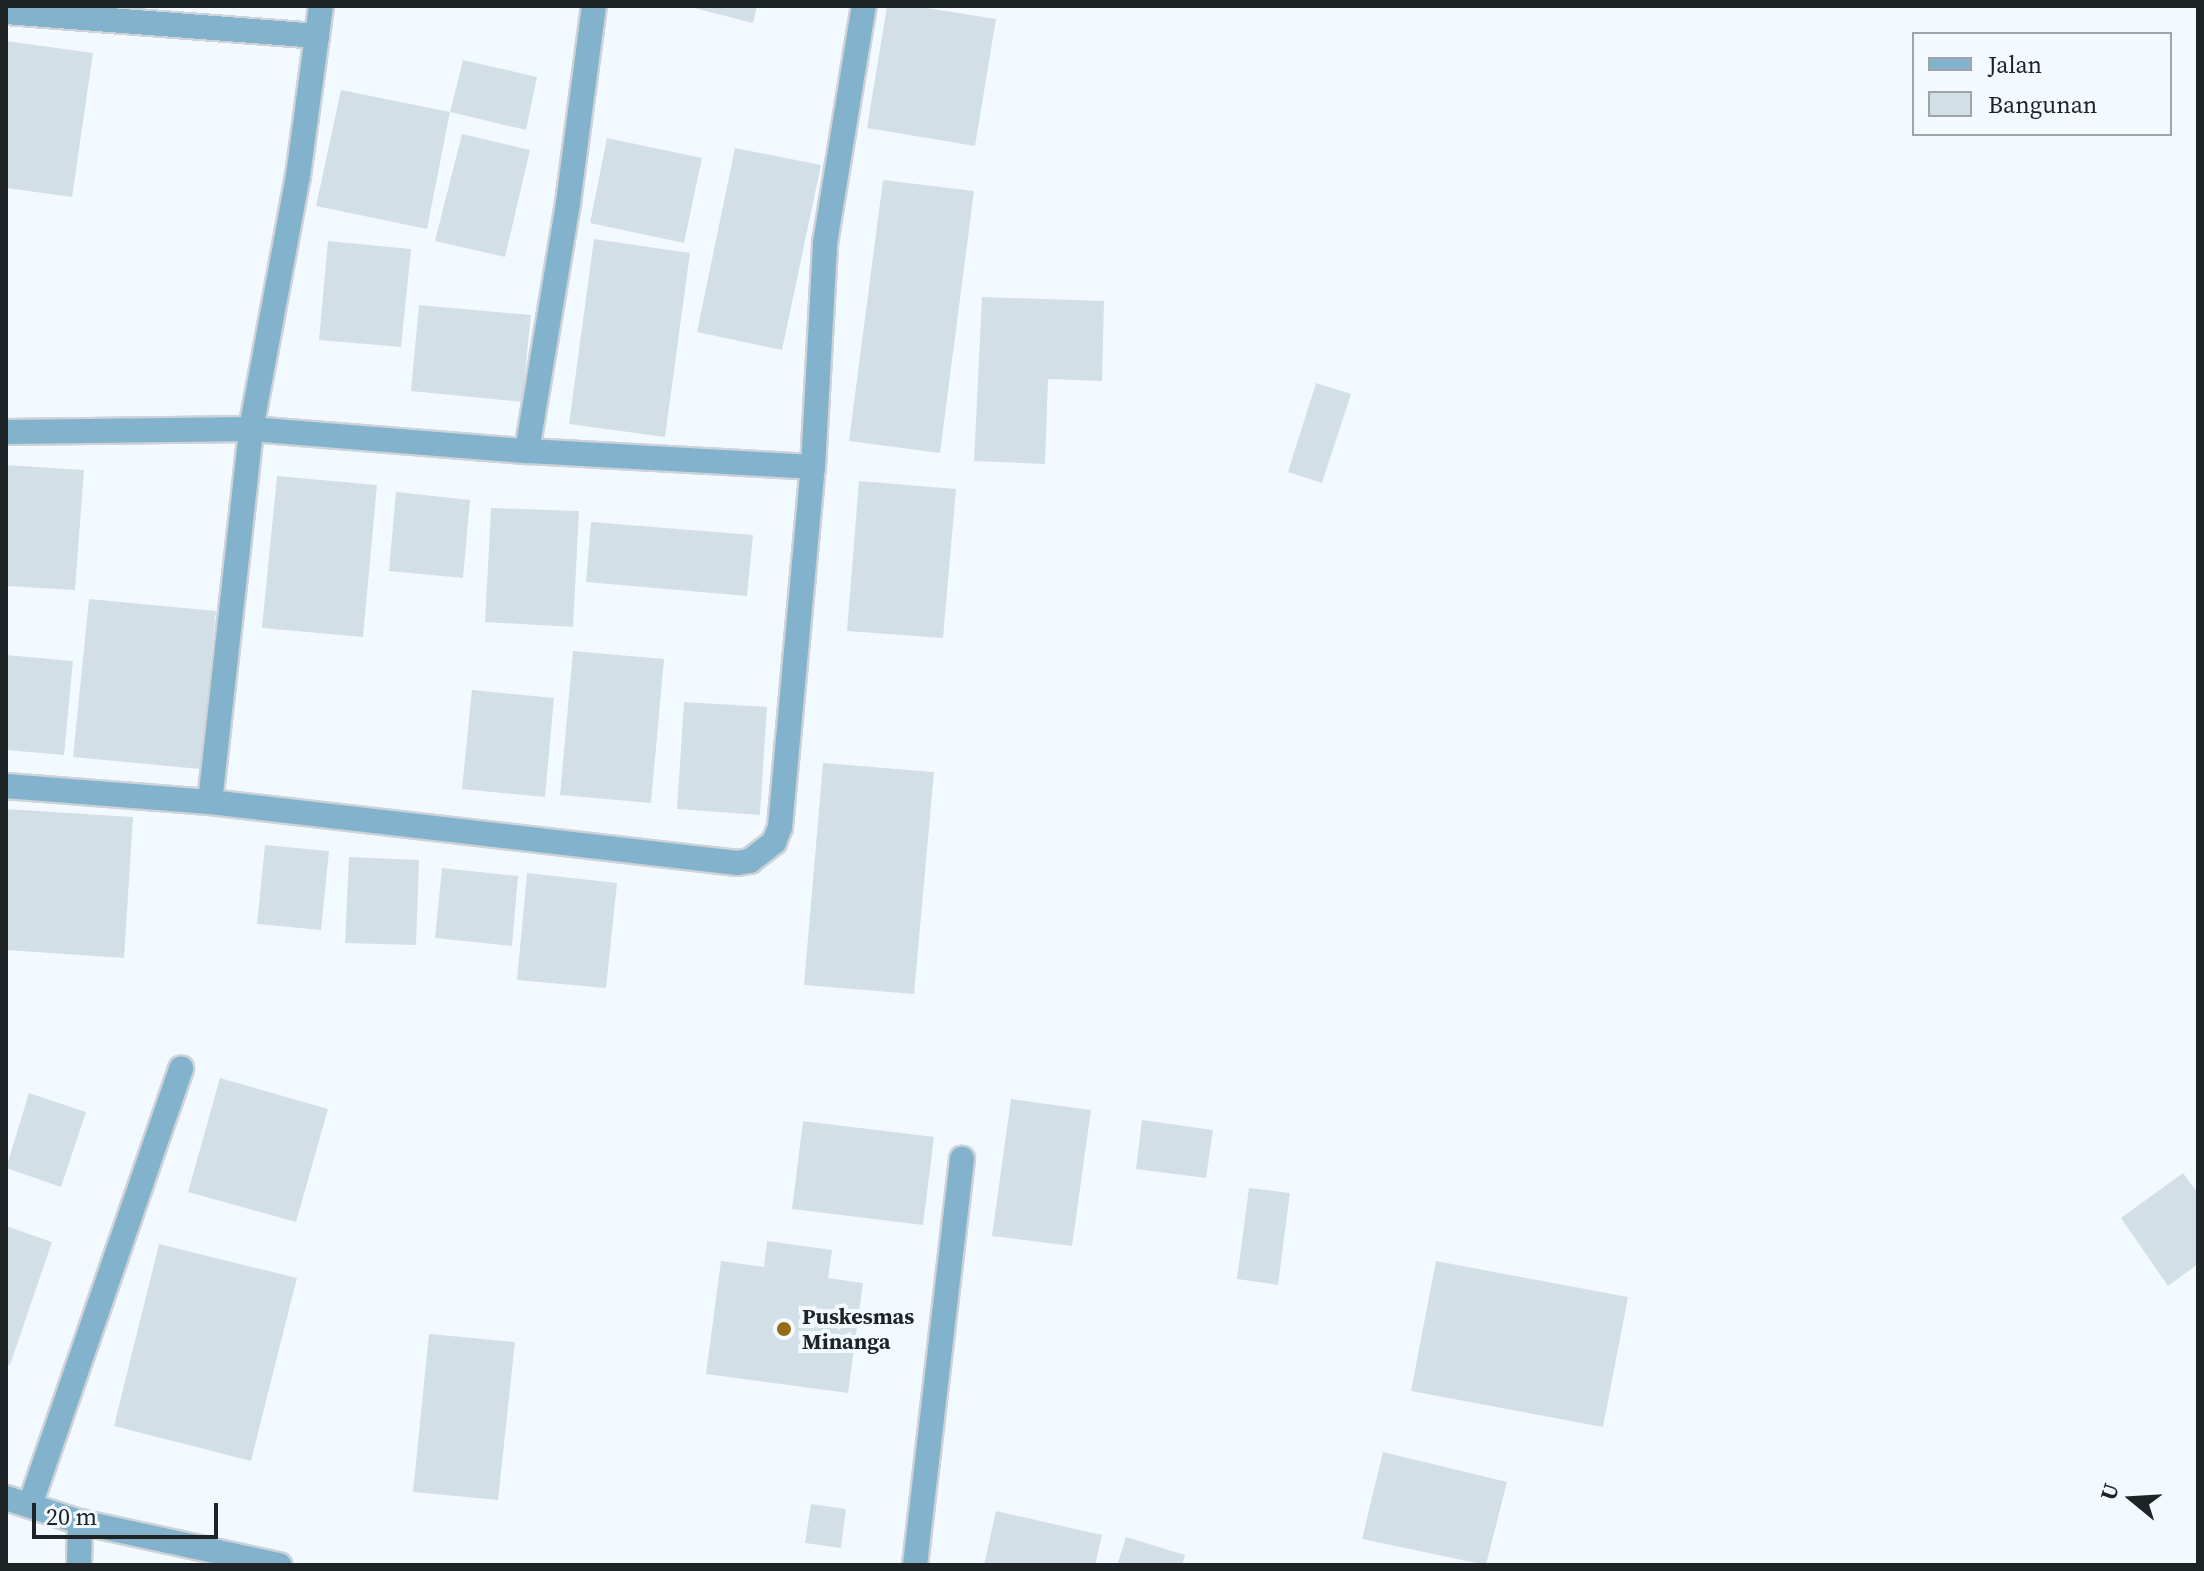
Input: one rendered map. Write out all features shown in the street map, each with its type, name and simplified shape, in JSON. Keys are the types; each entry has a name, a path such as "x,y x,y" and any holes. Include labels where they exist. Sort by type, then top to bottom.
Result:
{"street":[{"path":"210,802 251,429 298,176 321,6"},
{"path":"527,451 568,203 594,6"},
{"path":"6,786 210,802 737,863 750,861 774,842 780,827 813,467 825,243 864,6"},
{"path":"6,12 317,36"},
{"path":"6,432 251,429 527,451 813,467"},
{"path":"30,1505 181,1068"},
{"path":"915,1565 962,1159"},
{"path":"6,1498 80,1522 279,1565"},
{"path":"79,1565 80,1522"}],"building":[{"path":"686,6 757,6 753,23"},
{"path":"887,6 914,6 996,19 975,146 867,128"},
{"path":"6,41 93,53 72,197 6,188"},
{"path":"463,60 537,77 526,130 450,112"},
{"path":"341,90 450,112 427,229 316,206"},
{"path":"462,134 530,150 505,257 435,241"},
{"path":"607,138 702,158 684,243 590,223"},
{"path":"735,148 821,165 782,350 697,332"},
{"path":"883,180 974,191 940,453 849,441"},
{"path":"594,239 690,253 665,437 569,424"},
{"path":"328,241 411,249 401,347 319,340"},
{"path":"982,297 1104,301 1102,381 1048,379 1045,464 974,461"},
{"path":"419,305 531,315 522,402 411,391"},
{"path":"1316,383 1351,394 1322,483 1288,472"},
{"path":"6,465 84,470 75,590 6,586"},
{"path":"277,476 377,485 363,637 262,628"},
{"path":"859,481 956,489 943,638 847,631"},
{"path":"396,492 470,500 463,578 389,571"},
{"path":"491,508 579,511 573,627 485,622"},
{"path":"591,522 753,535 747,596 586,582"},
{"path":"89,599 216,611 200,769 73,757"},
{"path":"573,651 664,659 651,803 560,795"},
{"path":"6,655 73,661 64,755 6,750"},
{"path":"472,690 554,698 545,797 462,789"},
{"path":"684,702 767,707 760,815 677,809"},
{"path":"823,763 934,772 914,994 804,985"},
{"path":"6,809 133,817 124,958 6,950"},
{"path":"265,845 329,851 321,930 257,924"},
{"path":"349,857 419,860 416,945 345,943"},
{"path":"442,868 518,876 512,946 435,938"},
{"path":"527,873 617,883 606,988 517,980"},
{"path":"220,1078 328,1109 296,1222 188,1192"},
{"path":"29,1093 86,1112 61,1187 6,1168"},
{"path":"1011,1099 1091,1110 1072,1246 992,1236"},
{"path":"1142,1120 1213,1130 1206,1178 1136,1169"},
{"path":"803,1121 934,1137 923,1225 792,1209"},
{"path":"2183,1173 2198,1193 2198,1264 2168,1286 2121,1218"},
{"path":"1249,1188 1290,1193 1278,1285 1237,1279"},
{"path":"6,1226 52,1242 10,1365 6,1364"},
{"name":"Puskesmas Minanga","path":"767,1241 832,1250 828,1278 863,1283 848,1393 706,1374 721,1261 764,1267"},
{"path":"159,1244 297,1278 251,1461 114,1426"},
{"path":"1436,1261 1628,1297 1603,1427 1411,1391"},
{"path":"429,1334 515,1342 498,1500 413,1492"},
{"path":"1383,1452 1507,1482 1486,1565 1362,1539"},
{"path":"811,1504 846,1509 841,1548 805,1543"},
{"path":"996,1511 1102,1535 1095,1565 984,1565"},
{"path":"1126,1537 1185,1555 1182,1565 1117,1565"}],"place":[{"name":"Puskesmas Minanga","path":"784,1329"}]}
